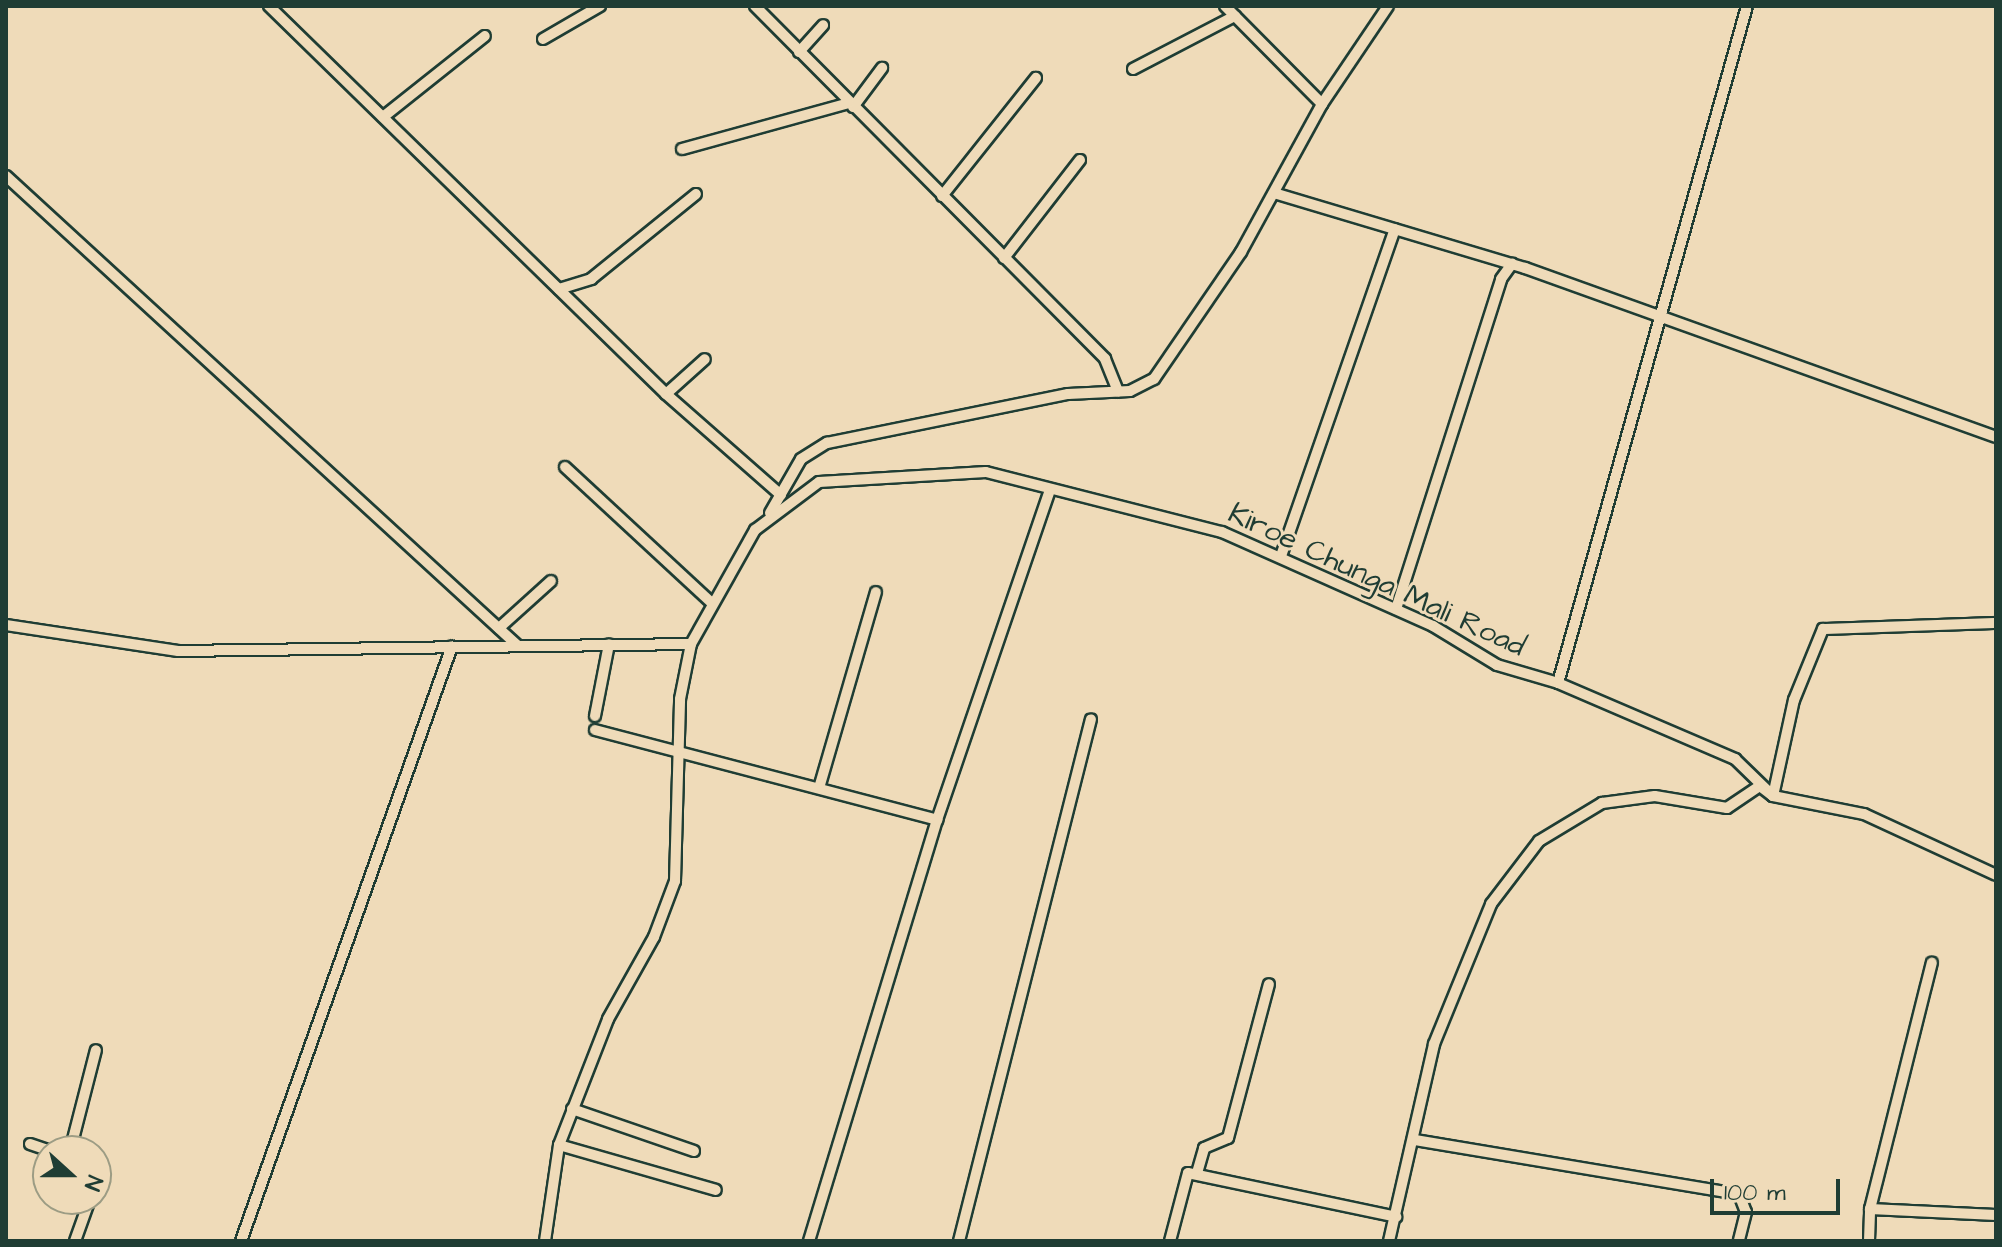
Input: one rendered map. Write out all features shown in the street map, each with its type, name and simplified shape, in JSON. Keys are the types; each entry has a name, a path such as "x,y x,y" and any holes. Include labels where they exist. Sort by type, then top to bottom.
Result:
{"street":[{"path":"269,6 666,394 781,495"},
{"path":"543,39 600,6"},
{"path":"755,6 1105,359 1118,391"},
{"path":"1225,6 1322,104"},
{"path":"765,522 801,459 827,443 1118,391 1154,379 1277,194 1322,104 1388,6"},
{"name":"Kiroe Chunga Mali Road","path":"1558,683 1747,6"},
{"path":"1133,69 1235,16"},
{"path":"799,52 823,25"},
{"path":"383,117 485,36"},
{"path":"682,149 851,105 860,89 882,68"},
{"path":"942,196 1036,78"},
{"path":"1004,258 1080,160"},
{"path":"6,176 517,645"},
{"path":"559,289 610,266 696,194"},
{"path":"1277,194 1514,264 1996,437"},
{"path":"1281,556 1395,229"},
{"path":"1396,609 1505,264 1514,264"},
{"path":"666,394 705,359"},
{"path":"565,467 711,602"},
{"name":"Kiroe Chunga Mali Road","path":"545,1241 559,1145 572,1109 608,1019 670,899 680,851 680,699 691,644 711,602 765,522 819,482 869,474 986,472 1049,492 1222,532 1396,609 1497,665 1558,683 1735,759 1773,796"},
{"path":"809,1241 937,820 1049,492"},
{"path":"499,628 551,581"},
{"path":"819,788 876,592"},
{"path":"1773,796 1794,700 1823,629 1996,623"},
{"path":"7,624 178,651 691,644"},
{"path":"595,716 609,644"},
{"path":"241,1241 452,646"},
{"path":"959,1241 1091,719"},
{"path":"595,730 937,820"},
{"path":"1389,1241 1440,1028 1491,904 1539,841 1602,803 1632,797 1727,808 1760,786 1773,796 1864,814 1996,875"},
{"path":"1869,1241 1870,1209 1932,963"},
{"path":"1197,1173 1204,1148 1228,1138 1269,984"},
{"path":"74,1135 96,1050"},
{"path":"572,1109 694,1151"},
{"path":"1415,1140 1739,1194 1746,1212 1739,1241"},
{"path":"559,1145 716,1190"},
{"path":"1170,1241 1185,1177 1197,1173 1396,1217"},
{"path":"1870,1209 1996,1215"},
{"path":"75,1241 84,1215"}]}
